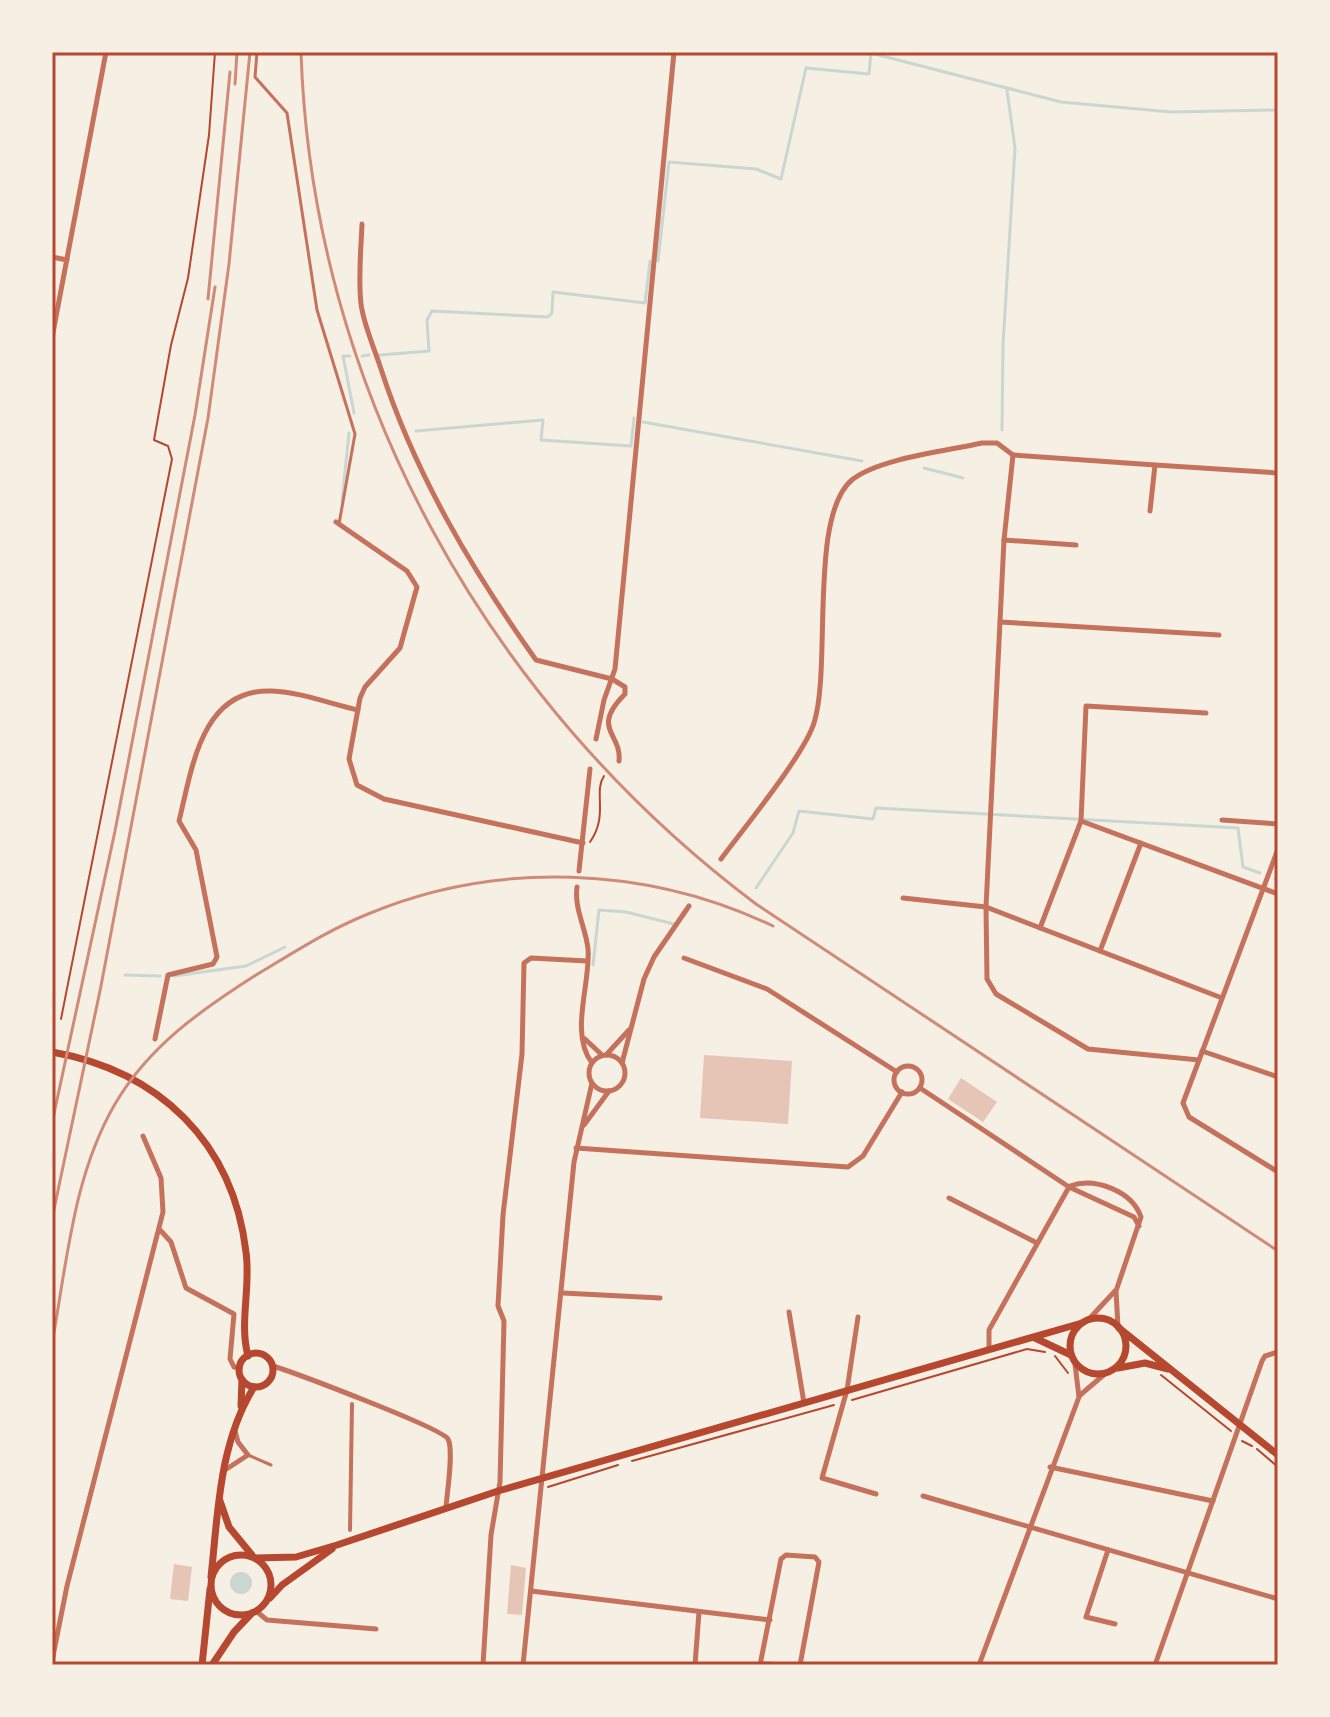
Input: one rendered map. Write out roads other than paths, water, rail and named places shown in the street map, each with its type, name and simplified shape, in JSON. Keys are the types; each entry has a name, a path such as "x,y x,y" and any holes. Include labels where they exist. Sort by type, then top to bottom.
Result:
{"main road":[{"path":"54,1052 102,1064 153,1090 183,1116 212,1152 233,1195 247,1254 243,1338 248,1356"},
{"path":"220,1499 229,1527 255,1558 271,1580 257,1610 242,1615 223,1609 212,1593 211,1580 228,1557 255,1558 296,1557 542,1478 1086,1321 1103,1319 1118,1327 1278,1455"},
{"path":"1086,1321 1071,1338 1071,1355 1075,1364 1088,1373 1110,1372 1145,1363 1174,1372"},
{"path":"1110,1372 1126,1349 1118,1327"},
{"path":"202,1665 220,1499 234,1426 254,1387 271,1379 273,1366 243,1338"},
{"path":"1035,1338 1071,1355"},
{"path":"241,1408 240,1368 248,1356 259,1354"},
{"path":"242,1380 254,1387"},
{"path":"212,1665 234,1632 282,1585 337,1545"}],"street":[{"path":"52,338 106,52"},
{"path":"596,739 612,679 674,52"},
{"path":"362,224 360,288 365,324 413,453 442,511 502,611 536,660 621,682 625,690 610,712 609,732 618,749 619,761"},
{"path":"52,257 67,260"},
{"path":"721,859 810,735 814,723 828,540 839,495 853,479 873,469 982,443 997,443 1011,453 1278,473"},
{"path":"1011,453 986,907 987,979 996,994 1088,1049 1199,1060"},
{"path":"1150,511 1155,465"},
{"path":"338,523 407,571 417,587 400,648 365,687 349,766 353,779 368,794 583,843"},
{"path":"1004,540 1076,545"},
{"path":"1000,622 1219,635"},
{"path":"155,1039 168,975 213,964 217,957 196,850 179,821 205,729 225,708 265,691 358,710"},
{"path":"1040,928 1081,821 1086,706 1206,713"},
{"path":"579,871 590,769"},
{"path":"1222,820 1278,824"},
{"path":"1081,821 1278,894"},
{"path":"1100,951 1141,843"},
{"path":"1278,849 1183,1103 1184,1112 1278,1172"},
{"path":"523,1665 576,1148 592,1083 589,1072 592,1063 584,1038 587,961 577,905 577,887"},
{"path":"903,898 986,907 1222,998"},
{"path":"583,1125 609,1091 623,1081 622,1063 630,1043 629,1029 654,957 689,906"},
{"path":"483,1665 491,1535 498,1491 504,1321 498,1306 503,1215 522,1054 524,963 531,958 587,961"},
{"path":"684,958 767,989 897,1072"},
{"path":"592,1063 629,1029"},
{"path":"584,1038 604,1055 622,1063"},
{"path":"1202,1051 1278,1077"},
{"path":"908,1067 917,1070 922,1078 920,1088 911,1094 902,1092 895,1084 897,1072 908,1067"},
{"path":"592,1083 609,1091"},
{"path":"920,1088 1069,1187 1134,1217 1139,1226"},
{"path":"576,1148 848,1167 863,1156 902,1092"},
{"path":"52,1661 67,1586 160,1230 164,1194 161,1178 143,1136"},
{"path":"1088,1194 1089,1184 1094,1181"},
{"path":"989,1349 989,1330 1069,1187 1094,1181 1137,1207 1141,1217 1116,1291 1118,1327"},
{"path":"949,1198 1037,1243"},
{"path":"160,1230 171,1242 186,1288 234,1314 230,1359 234,1367 240,1368"},
{"path":"1086,1321 1116,1291"},
{"path":"563,1293 660,1298"},
{"path":"789,1312 804,1403"},
{"path":"858,1317 847,1390 822,1478 876,1494"},
{"path":"1155,1665 1262,1361 1265,1356 1278,1352"},
{"path":"1075,1364 1079,1397"},
{"path":"273,1366 336,1386 396,1416 441,1432 450,1447 446,1507"},
{"path":"979,1665 1050,1467 1079,1397 1110,1372"},
{"path":"350,1530 352,1404"},
{"path":"225,1470 248,1455 238,1442 234,1426"},
{"path":"1050,1467 1213,1501"},
{"path":"923,1496 1022,1522 1029,1528 1278,1599"},
{"path":"1108,1550 1086,1617 1115,1624"},
{"path":"791,1665 760,1664 783,1556 818,1559 800,1665"},
{"path":"531,1591 770,1620"},
{"path":"257,1610 267,1620 376,1629"},
{"path":"695,1665 699,1612"}],"lane":[{"path":"257,52 255,77 287,113 317,310 356,437 338,523"},
{"path":"248,1455 271,1465"}],"waterway":[{"path":"658,261 669,162 756,169 781,179 806,68 869,74 871,52"},
{"path":"871,53 1061,102 1171,112 1278,110"},
{"path":"1002,430 1003,344 1015,148 1007,90"},
{"path":"380,355 429,351 427,320 432,311 548,317 552,313 553,292 645,303 650,261"},
{"path":"362,356 369,355"},
{"path":"350,356 343,356 354,413"},
{"path":"416,431 543,420 541,440 631,446 634,418"},
{"path":"643,422 862,461"},
{"path":"342,501 349,433"},
{"path":"924,468 963,478"},
{"path":"756,888 793,833 799,811 873,819 876,808 1238,828 1243,867 1260,873"},
{"path":"593,965 599,910 626,912 674,924"},
{"path":"174,976 246,966 285,947"},
{"path":"125,975 160,976"}],"railway":[{"path":"235,84 237,52"},
{"path":"52,1219 101,986 208,418 229,264 250,52"},
{"path":"301,52 313,177 339,299 379,417 432,529 497,635 573,733 660,823 756,904 1278,1251"},
{"path":"208,299 230,72"},
{"path":"52,1123 115,831 195,415 215,287"},
{"path":"52,1343 73,1220 90,1160 115,1104 144,1064 196,1016 311,942 353,920 417,897 468,885 520,878 572,877 675,891 725,906 773,926"}]}
